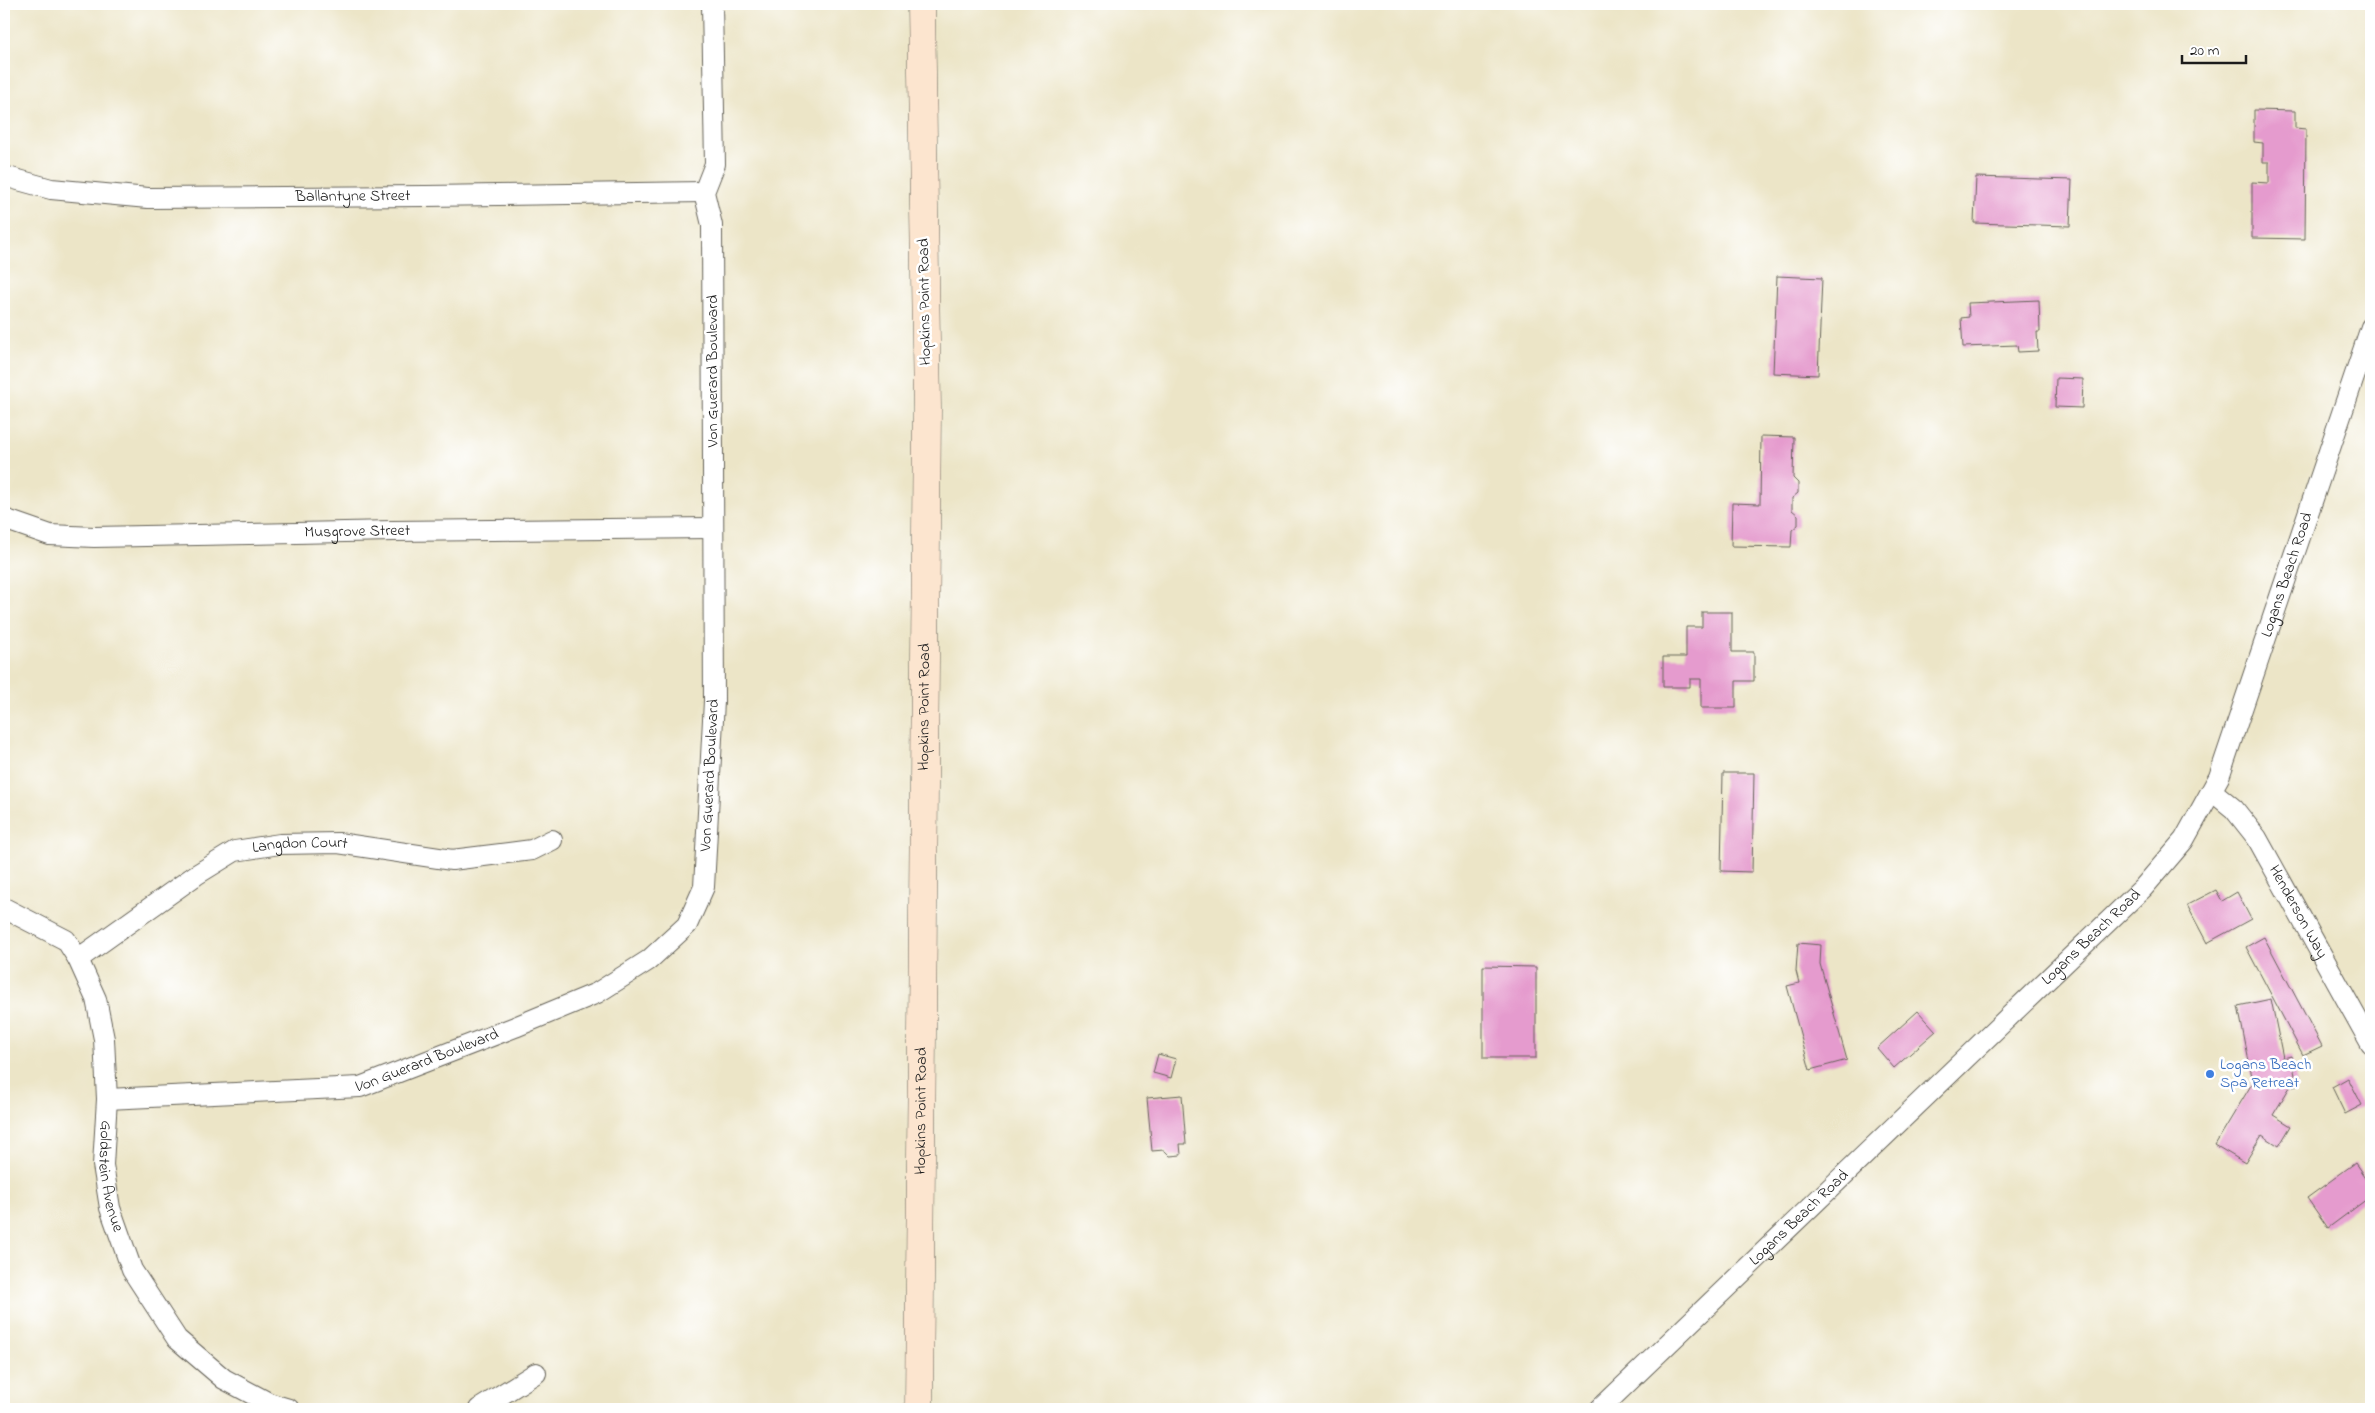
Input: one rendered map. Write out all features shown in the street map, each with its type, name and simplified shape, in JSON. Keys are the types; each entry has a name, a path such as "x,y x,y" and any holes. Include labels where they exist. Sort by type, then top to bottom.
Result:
{"street":[{"path":"704,192 715,164 712,4"},
{"name":"Hopkins Point Road","path":"919,1409 927,410 921,4"},
{"name":"Ballantyne Street","path":"4,176 52,189 148,198 704,192"},
{"name":"Von Guerard Boulevard","path":"107,1099 360,1087 597,993 648,960 687,925 704,887 714,701 712,225 704,192"},
{"name":"Logans Beach Road","path":"1600,1409 2143,888 2184,840 2219,777 2371,327"},
{"name":"Musgrove Street","path":"4,519 50,535 94,537 393,531 714,528"},
{"name":"Henderson Way","path":"2212,790 2234,809 2257,838 2371,1044"},
{"name":"Langdon Court","path":"78,959 196,875 235,851 280,844 338,843 452,860 532,850 552,840"},
{"name":"Goldstein Avenue","path":"4,908 66,940 78,959 96,999 104,1039 107,1099 103,1165 110,1208 132,1270 177,1339 224,1379 269,1402 289,1409"},
{"path":"479,1409 536,1373"}],"building":[{"path":"2254,110 2295,111 2295,128 2306,129 2305,239 2252,238 2252,182 2269,183 2269,162 2263,162 2263,143 2254,142"},
{"path":"1976,177 2072,180 2070,226 1974,223"},
{"path":"1777,276 1822,278 1818,375 1773,373"},
{"path":"2039,300 2040,332 2037,332 2038,351 2018,352 2017,345 1963,347 1961,318 1969,317 1968,303"},
{"path":"2056,378 2083,379 2082,408 2055,407"},
{"path":"1761,436 1794,437 1793,478 1798,483 1798,493 1792,498 1792,510 1798,515 1798,525 1792,530 1791,547 1731,546 1732,503 1760,504"},
{"path":"1702,612 1732,612 1732,652 1754,652 1754,681 1736,681 1736,708 1701,708 1701,679 1690,679 1690,687 1663,687 1663,657 1686,657 1686,627 1702,627"},
{"path":"1723,773 1754,773 1752,872 1721,871"},
{"path":"2216,890 2222,901 2237,892 2251,919 2207,943 2187,905"},
{"path":"2264,937 2322,1046 2303,1055 2246,947"},
{"path":"1798,943 1821,945 1820,964 1847,1060 1810,1070 1787,986 1799,983 1796,971"},
{"path":"1483,966 1536,967 1536,1058 1483,1058"},
{"path":"2271,999 2283,1058 2291,1056 2297,1085 2290,1087 2273,1115 2291,1126 2279,1146 2262,1135 2245,1163 2215,1145 2253,1082 2238,1006"},
{"path":"1918,1011 1936,1031 1894,1068 1877,1048"},
{"path":"1158,1054 1176,1059 1171,1078 1153,1073"},
{"path":"2348,1078 2362,1105 2345,1114 2332,1087"},
{"path":"1182,1095 1186,1144 1180,1144 1181,1155 1170,1156 1164,1150 1152,1151 1147,1098"},
{"path":"2355,1163 2371,1186 2371,1196 2328,1228 2307,1198"}],"place":[{"name":"Logans Beach Spa Retreat","path":"2210,1074"}]}
